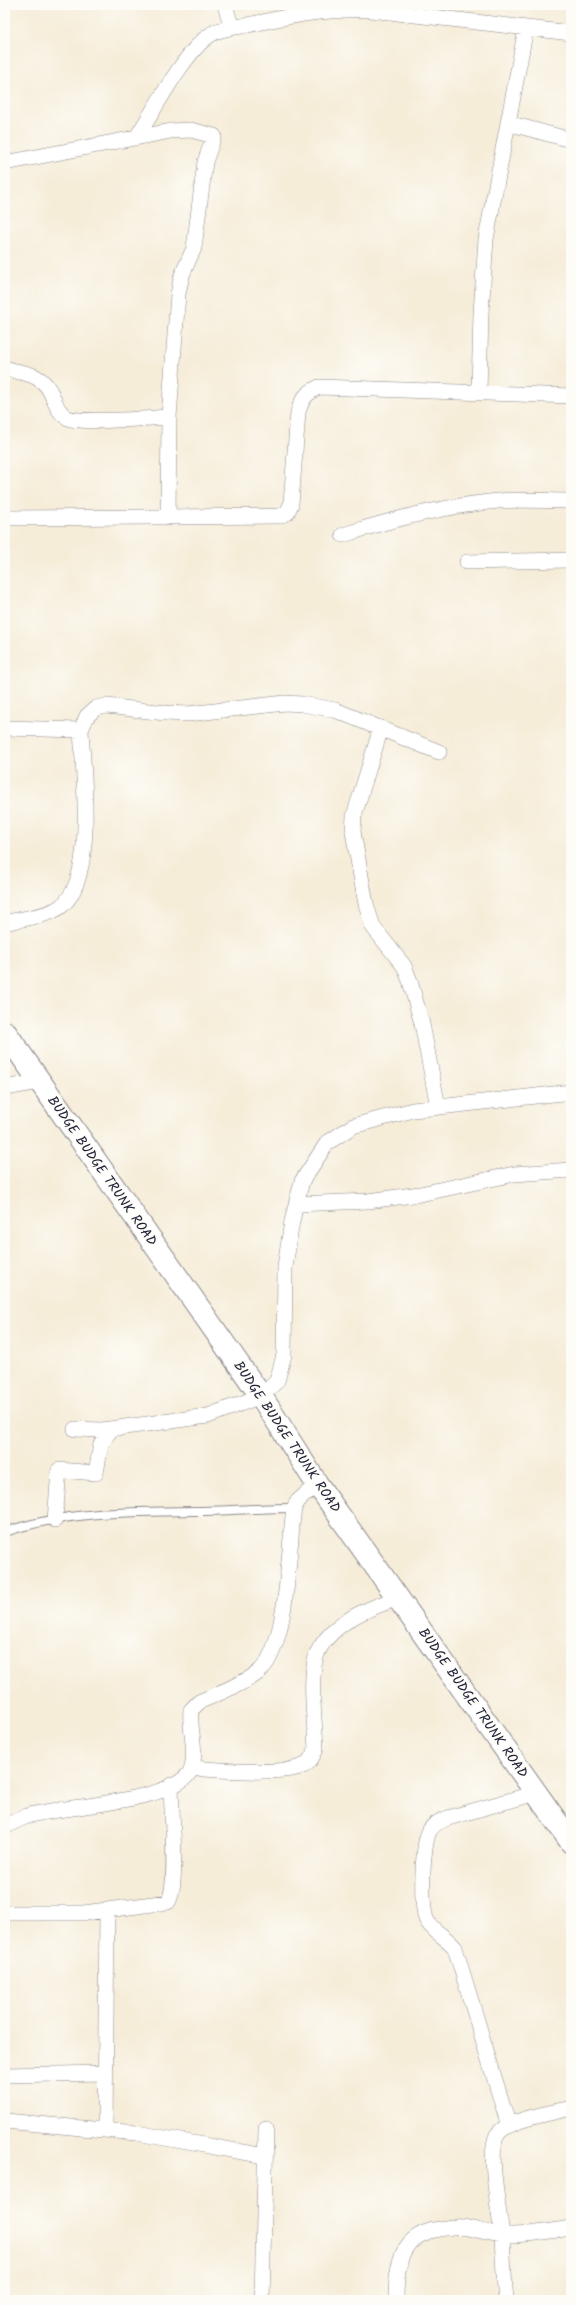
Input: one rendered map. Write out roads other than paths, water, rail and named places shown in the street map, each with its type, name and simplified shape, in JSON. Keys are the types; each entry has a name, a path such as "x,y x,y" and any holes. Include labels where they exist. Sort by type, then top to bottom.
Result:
{"main road":[{"name":"BUDGE BUDGE TRUNK ROAD","path":"5,1032 261,1396 317,1484 571,1842"}],"street":[{"path":"225,5 232,28"},
{"path":"136,138 192,53 210,34 232,28 311,12 344,9 371,10 571,33"},
{"path":"479,392 481,313 486,239 526,28"},
{"path":"508,123 571,140"},
{"path":"5,163 171,131 191,130 214,136 205,162 194,248 182,275 178,294 169,417 168,518"},
{"path":"5,368 35,376 46,384 60,412 69,418 83,420 169,417"},
{"path":"5,518 280,516 287,513 291,504 298,412 305,396 319,386 571,396"},
{"path":"343,535 403,517 478,503 500,501 571,501"},
{"path":"467,562 571,560"},
{"path":"5,923 51,911 61,906 71,894 81,863 86,834 81,730 87,716 96,708 107,706 165,713 188,714 285,703 302,704 335,710 439,752"},
{"path":"5,728 81,730"},
{"path":"381,728 354,816 353,832 366,904 373,927 404,966 410,981 422,1024 438,1107"},
{"path":"5,1088 39,1082"},
{"path":"75,1429 111,1429 208,1416 261,1396 277,1381 284,1355 285,1267 296,1204 302,1181 328,1143 340,1134 353,1126 413,1110 571,1092"},
{"path":"296,1204 368,1201 420,1194 514,1174 571,1170"},
{"path":"55,1520 59,1470 96,1473 101,1444 111,1429"},
{"path":"5,1827 27,1816 125,1800 171,1785 185,1778 192,1768 191,1710 199,1702 261,1671 272,1653 281,1621 294,1508 298,1501 317,1484"},
{"path":"192,1768 286,1770 304,1766 311,1760 316,1749 314,1676 316,1657 323,1642 334,1630 351,1618 398,1598"},
{"path":"5,1913 65,1914 107,1911 168,1902 172,1896 171,1785"},
{"path":"509,2126 455,1948 448,1939 436,1933 426,1918 423,1858 425,1842 429,1830 436,1823 448,1818 536,1793"},
{"path":"105,2130 105,2073 108,2000 107,1911"},
{"path":"5,2075 105,2073"},
{"path":"506,2300 494,2146 498,2134 509,2126 522,2120 571,2108"},
{"path":"5,2121 137,2133 265,2156"},
{"path":"262,2300 266,2129"},
{"path":"396,2300 396,2275 398,2264 406,2248 415,2236 438,2229 460,2227 502,2235 520,2235 571,2228"}],"lane":[{"path":"5,1532 20,1527 81,1516 133,1512 294,1508"}]}
